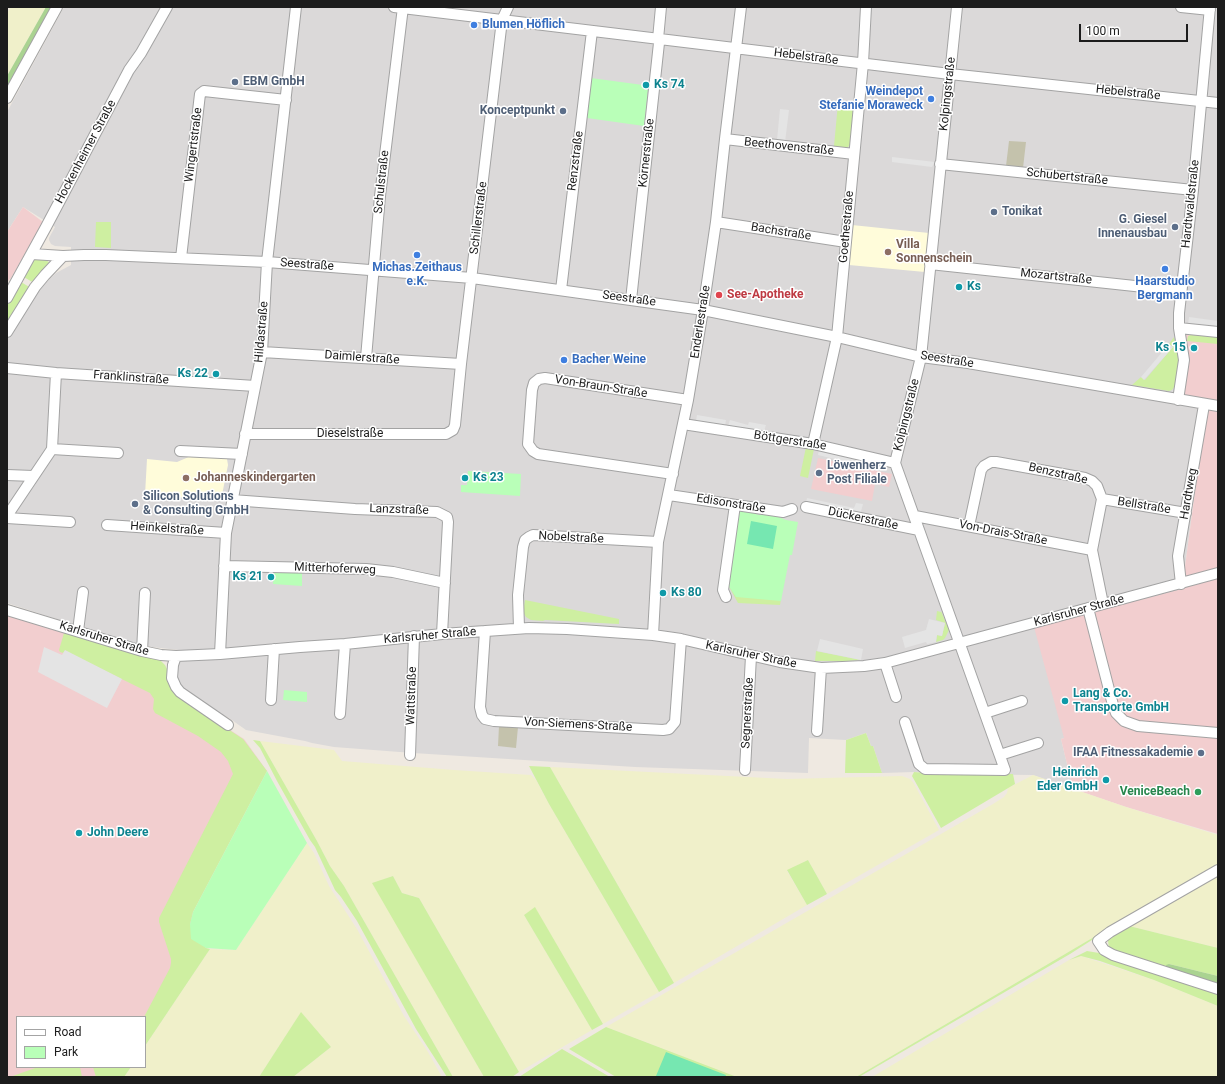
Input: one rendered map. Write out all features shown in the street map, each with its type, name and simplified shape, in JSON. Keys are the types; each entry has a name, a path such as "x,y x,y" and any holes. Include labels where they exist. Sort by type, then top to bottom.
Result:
{"street":[{"path":"7,98 57,7"},
{"name":"Hockenheimer Straße","path":"8,295 32,254 129,70 141,53 167,7"},
{"name":"Hildastraße","path":"220,654 226,533 262,352 267,262 296,7"},
{"name":"Hebelstraße","path":"400,7 736,49 1218,103"},
{"name":"Schulstraße","path":"366,358 380,196 400,7"},
{"name":"Schillerstraße","path":"453,430 455,425 502,20 508,7"},
{"name":"Körnerstraße","path":"630,300 659,43 658,39 661,7"},
{"name":"Enderlestraße","path":"653,635 658,542 688,400 703,310 716,222 741,7"},
{"name":"Goethestraße","path":"813,444 837,337 863,63 866,7"},
{"name":"Kolpingstraße","path":"905,722 919,764 925,769 1005,770 895,463 921,357 957,7"},
{"path":"1181,7 1210,9"},
{"name":"Hardtwaldstraße","path":"1178,400 1184,360 1179,328 1179,313 1193,190 1210,9"},
{"name":"Renzstraße","path":"561,290 592,31"},
{"name":"Wingertstraße","path":"181,258 200,94 204,91 286,100"},
{"name":"Beethovenstraße","path":"725,139 854,154"},
{"name":"Schubertstraße","path":"940,164 1193,190"},
{"name":"Bachstraße","path":"716,222 846,242"},
{"name":"Seestraße","path":"32,254 267,262 472,278 703,310 837,337 921,357 968,363 1204,405 1218,406"},
{"path":"7,332 35,287 45,274 63,256"},
{"name":"Mozartstraße","path":"930,264 1181,291"},
{"path":"1179,328 1218,332"},
{"name":"Daimlerstraße","path":"262,352 461,364"},
{"name":"Franklinstraße","path":"7,368 56,373 255,386"},
{"path":"56,373 52,449 7,517 70,522"},
{"name":"Von-Braun-Straße","path":"673,474 546,455 534,451 528,444 532,390 534,383 539,379 545,378 688,400"},
{"name":"Hardtweg","path":"1181,584 1178,556 1204,405"},
{"name":"Böttgerstraße","path":"683,424 813,444 895,463"},
{"name":"Dieselstraße","path":"245,434 446,434 453,430"},
{"path":"52,449 118,453"},
{"path":"180,451 242,454"},
{"name":"Benzstraße","path":"969,526 981,470 984,466 991,462 1085,478 1092,481 1097,486 1102,499"},
{"path":"7,475 33,476"},
{"name":"Edisonstraße","path":"669,495 783,512 792,509"},
{"path":"1102,499 1092,550 1103,604"},
{"name":"Bellstraße","path":"1102,499 1186,513"},
{"name":"Lanzstraße","path":"232,500 355,509 437,512 447,517 448,522 442,634"},
{"path":"726,597 723,590 735,505"},
{"name":"Dückerstraße","path":"806,507 920,530"},
{"name":"Von-Drais-Straße","path":"915,516 1092,550"},
{"name":"Heinkelstraße","path":"107,525 226,533"},
{"name":"Nobelstraße","path":"518,628 518,595 523,546 525,540 529,537 533,535 658,542"},
{"name":"Mitterhoferweg","path":"224,566 358,568 393,572 445,583"},
{"name":"Karlsruher Straße","path":"7,610 142,651 161,655 176,656 220,654 518,628 567,629 653,635 681,639 795,665 822,668 864,666 885,663 1218,573"},
{"path":"78,631 83,592"},
{"path":"142,651 145,593"},
{"path":"1088,608 1111,692 1113,705 1116,713 1124,721 1138,726 1218,733"},
{"name":"Von-Siemens-Straße","path":"485,631 480,707 482,716 485,719 494,721 663,730 669,729 674,722 681,639"},
{"name":"Wattstraße","path":"410,756 414,636"},
{"path":"340,714 344,644"},
{"path":"271,700 274,649"},
{"path":"176,656 173,665 172,678 176,688 228,725"},
{"name":"Segnerstraße","path":"745,770 751,656"},
{"path":"885,663 896,697"},
{"path":"817,731 822,668"},
{"path":"985,713 1022,701"},
{"path":"1000,755 1038,742"},
{"path":"1218,870 1110,932 1098,941 1104,950 1113,955 1218,989"}],"shaded area":[{"path":"64,7 1218,7 1218,335 1207,402 1182,589 1064,738 1061,739 1073,789 1033,775 938,774 914,772 882,773 873,746 871,746 866,733 846,740 809,738 808,773 635,767 334,747 246,730 229,718 182,692 175,681 178,650 128,642 7,603 7,339 39,289 56,273 71,265 71,247 55,246 51,244 49,238 55,227 23,207 7,232 7,112"},
{"path":"780,109 789,110 785,142 777,140"},
{"path":"1009,141 1026,142 1023,168 1006,166"},
{"path":"892,157 935,162 932,167 892,162"},
{"path":"23,207 43,222 11,278 7,282 7,232"},
{"name":"Villa Sonnenschein","path":"852,225 929,233 925,272 849,265"},
{"path":"1189,317 1218,321 1218,327 1188,324"},
{"path":"1185,332 1218,335 1218,834 1126,807 1073,789 1061,739 1064,738 1034,627 1182,589 1207,402 1184,399"},
{"path":"1169,344 1173,347 1144,380 1141,377"},
{"path":"697,415 726,420 725,426 696,421"},
{"path":"730,420 748,425 749,422 766,425 764,431 728,426"},
{"path":"819,449 877,463 876,469 818,455"},
{"name":"Johanneskindergarten","path":"191,456 227,459 228,465 221,500 145,495 147,459 177,462"},
{"path":"818,458 892,474 889,487 875,484 872,501 811,489"},
{"path":"807,498 854,508 856,503 863,504 860,515 806,503"},
{"path":"7,615 160,663 175,694 244,739 267,771 193,912 191,939 146,1016 16,1016 16,1068 118,1068 114,1077 7,1077"},
{"path":"929,619 945,623 942,636 937,635 936,642 927,644 926,642 905,648 902,637 926,630"},
{"path":"820,639 863,649 861,660 817,651"},
{"path":"44,647 62,655 65,650 122,679 107,708 38,672"},
{"path":"499,726 518,727 516,748 498,746"}],"green space":[{"path":"11,7 46,7 7,76 7,13"},
{"path":"46,7 54,7 7,92 7,76"},
{"path":"591,78 643,85 643,89 648,90 644,126 587,118"},
{"path":"838,103 855,105 851,144 847,148 834,146"},
{"path":"96,222 111,222 111,248 95,247"},
{"path":"35,258 46,260 50,263 34,283 22,276"},
{"path":"21,282 31,288 7,327 7,306"},
{"path":"1188,336 1218,337 1218,344 1187,341"},
{"path":"1174,337 1179,363 1175,386 1172,390 1169,391 1132,385 1141,377 1145,380 1173,347 1169,344"},
{"path":"806,447 814,449 808,478 800,476"},
{"path":"468,471 521,474 520,496 461,492 461,485 467,485"},
{"path":"738,509 755,512 755,514 761,515 762,513 774,515 786,520 798,522 781,601 736,597 728,585"},
{"path":"751,521 777,526 773,549 747,544"},
{"path":"274,570 302,571 302,586 273,584"},
{"path":"728,585 781,599 780,605 738,603"},
{"path":"525,600 619,619 619,624 531,620 526,617 523,612"},
{"path":"937,611 941,611 949,630 943,640 936,642 937,635 942,636 945,623 936,620"},
{"path":"64,633 160,660 205,714 243,739 267,771 193,912 190,924 206,948 210,949 146,1045 146,1016 145,1016 170,968 171,963 159,918 233,774 228,761 221,752 198,736 155,713 153,709 154,699 150,693 65,651 63,653 59,650"},
{"path":"816,651 861,660 815,661"},
{"path":"284,690 307,692 307,702 283,700"},
{"path":"866,733 871,746 873,746 882,773 845,773 846,740"},
{"path":"253,740 260,741 330,866 344,886 453,1077 447,1077 416,1029 357,921 335,890 315,847 260,748"},
{"path":"260,741 334,750 342,761 531,775 536,780 659,992 603,1024 535,908 524,915 592,1030 519,1072 419,898 402,893 393,876 373,883 484,1077 453,1077 344,886 330,866"},
{"path":"529,766 550,767 674,983 659,992 549,804"},
{"path":"550,767 787,779 902,776 913,782 939,830 827,894 808,860 787,871 807,905 674,983"},
{"path":"267,771 307,843 236,950 206,948 191,939 190,924 193,912"},
{"path":"914,772 938,774 1013,774 1015,784 941,828 912,776"},
{"path":"1033,775 1126,807 1218,835 1218,864 856,1077 737,1077 606,1027 993,804 1004,797 1008,788"},
{"path":"307,843 314,853 329,886 357,929 404,1016 428,1052 442,1077 293,1077 331,1047 301,1013 259,1077 124,1077 130,1068 146,1068 146,1045 210,949 236,950"},
{"path":"808,860 827,894 807,905 787,870"},
{"path":"1218,864 1218,867 1106,931 1070,954 859,1077 856,1077"},
{"path":"1218,873 1218,948 1129,926"},
{"path":"393,876 402,893 419,898 519,1072 512,1077 484,1077 372,883"},
{"path":"535,907 603,1024 592,1030 524,915"},
{"path":"1129,926 1218,948 1218,976 1169,964 1167,968 1119,954 1109,948 1109,938"},
{"path":"1087,951 1099,953 1218,992 1218,1006 1154,980 1100,961 1081,956 1069,960"},
{"path":"1081,956 1154,980 1218,1006 1218,1077 872,1077 1069,960"},
{"path":"1169,964 1218,976 1218,986 1167,968 1166,965"},
{"path":"301,1012 331,1047 293,1077 259,1077"},
{"path":"606,1027 737,1077 616,1077 569,1049"},
{"path":"562,1049 610,1077 519,1077"},
{"path":"666,1052 726,1075 725,1077 656,1076"},
{"path":"35,1068 80,1068 82,1077 10,1077"},
{"path":"93,1068 130,1068 124,1077 96,1077"}],"place":[{"name":"Blumen Höflich","path":"474,25"},
{"name":"EBM GmbH","path":"235,82"},
{"name":"Ks 74","path":"646,85"},
{"name":"Weindepot Stefanie Moraweck","path":"931,99"},
{"name":"Konceptpunkt","path":"563,111"},
{"name":"Tonikat","path":"994,212"},
{"name":"G. Giesel Innenausbau","path":"1175,227"},
{"name":"Villa Sonnenschein","path":"888,252"},
{"name":"Michas.Zeithaus e.K.","path":"417,255"},
{"name":"Haarstudio Bergmann","path":"1165,269"},
{"name":"Ks","path":"959,287"},
{"name":"See-Apotheke","path":"719,295"},
{"name":"Ks 15","path":"1194,348"},
{"name":"Bacher Weine","path":"564,360"},
{"name":"Ks 22","path":"216,374"},
{"name":"Löwenherz Post Filiale","path":"819,473"},
{"name":"Johanneskindergarten","path":"186,478"},
{"name":"Ks 23","path":"465,478"},
{"name":"Silicon Solutions & Consulting GmbH","path":"135,504"},
{"name":"Ks 21","path":"271,577"},
{"name":"Ks 80","path":"663,593"},
{"name":"Lang & Co. Transporte GmbH","path":"1065,701"},
{"name":"IFAA Fitnessakademie","path":"1201,753"},
{"name":"Heinrich Eder GmbH","path":"1106,780"},
{"name":"VeniceBeach","path":"1198,792"},
{"name":"John Deere","path":"79,833"}]}
